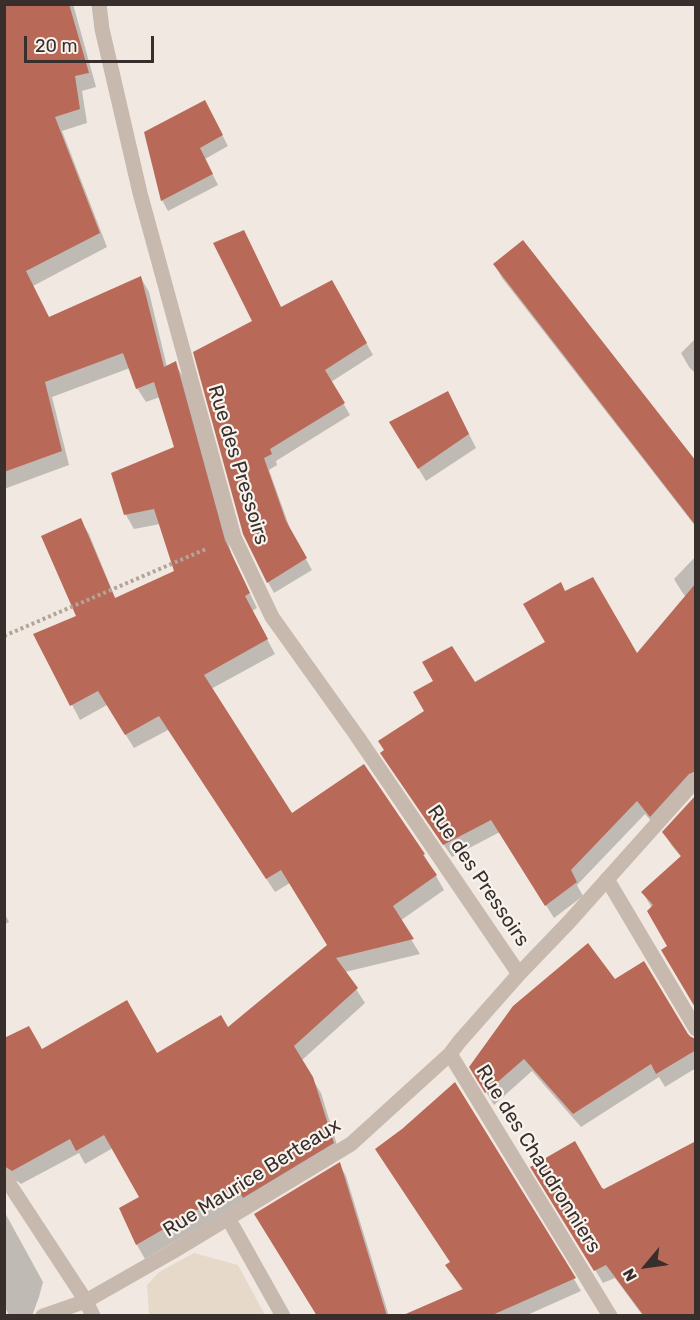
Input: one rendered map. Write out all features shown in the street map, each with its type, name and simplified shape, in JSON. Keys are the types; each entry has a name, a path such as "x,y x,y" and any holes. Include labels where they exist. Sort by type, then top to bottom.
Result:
{"street":[{"name":"Rue des Pressoirs","path":"99,4 102,28 140,193 234,537 272,617 357,736 519,974"},
{"name":"Rue Maurice Berteaux","path":"43,1316 86,1301 351,1144 450,1054 519,974 569,922 696,780"},
{"path":"607,879 696,1029"},
{"name":"Rue des Chaudronniers","path":"450,1054 610,1316"},
{"path":"4,1176 86,1301 93,1316"},
{"path":"228,1218 283,1316"}],"path":[{"path":"4,636 234,537"}],"shaded area":[{"path":"194,1253 238,1265 265,1315 149,1315 147,1285 159,1272"}],"building":[{"path":"4,4 69,4 89,73 75,76 80,109 55,117 100,233 26,271 49,317 141,276 164,367 176,361 225,540 250,593 245,596 268,639 204,675 292,813 364,764 437,875 393,906 414,939 336,958 358,988 294,1046 313,1077 334,1143 243,1198 237,1187 136,1245 119,1208 139,1197 104,1135 76,1151 70,1139 12,1171 4,1166 4,1038 29,1026 42,1049 127,1000 157,1053 221,1015 228,1027 327,945 281,870 266,879 159,716 125,735 98,691 70,706 33,634 76,616 41,536 81,518 115,598 174,571 154,509 124,515 111,473 174,447 154,382 136,389 123,353 45,382 62,451 4,472"},
{"path":"205,100 223,135 200,148 213,174 161,201 144,132"},
{"path":"244,230 281,307 332,280 367,343 325,370 345,403 270,449 272,454 264,458 286,521 307,558 267,583 243,534 193,352 252,321 213,243"},
{"path":"523,240 696,461 696,526 493,264"},
{"path":"448,391 469,434 418,469 389,422"},
{"path":"593,577 637,653 696,583 696,771 689,774 650,817 637,801 571,870 577,882 545,906 491,820 443,845 380,753 384,750 378,741 424,711 413,692 433,681 422,662 452,646 475,682 545,642 523,604 561,582 565,591"},
{"path":"696,795 696,1009 661,950 667,946 647,911 653,905 641,892 681,856 662,832"},
{"path":"588,943 615,979 644,961 688,1034 696,1039 696,1050 656,1074 651,1064 573,1114 524,1059 485,1093 469,1067 513,1006"},
{"path":"455,1082 576,1278 490,1316 401,1316 463,1289 445,1265 450,1262 375,1149 402,1129"},
{"path":"575,1141 604,1189 696,1141 696,1316 644,1316 606,1265 594,1271 530,1167"},
{"path":"340,1162 387,1316 317,1316 254,1214"}]}
